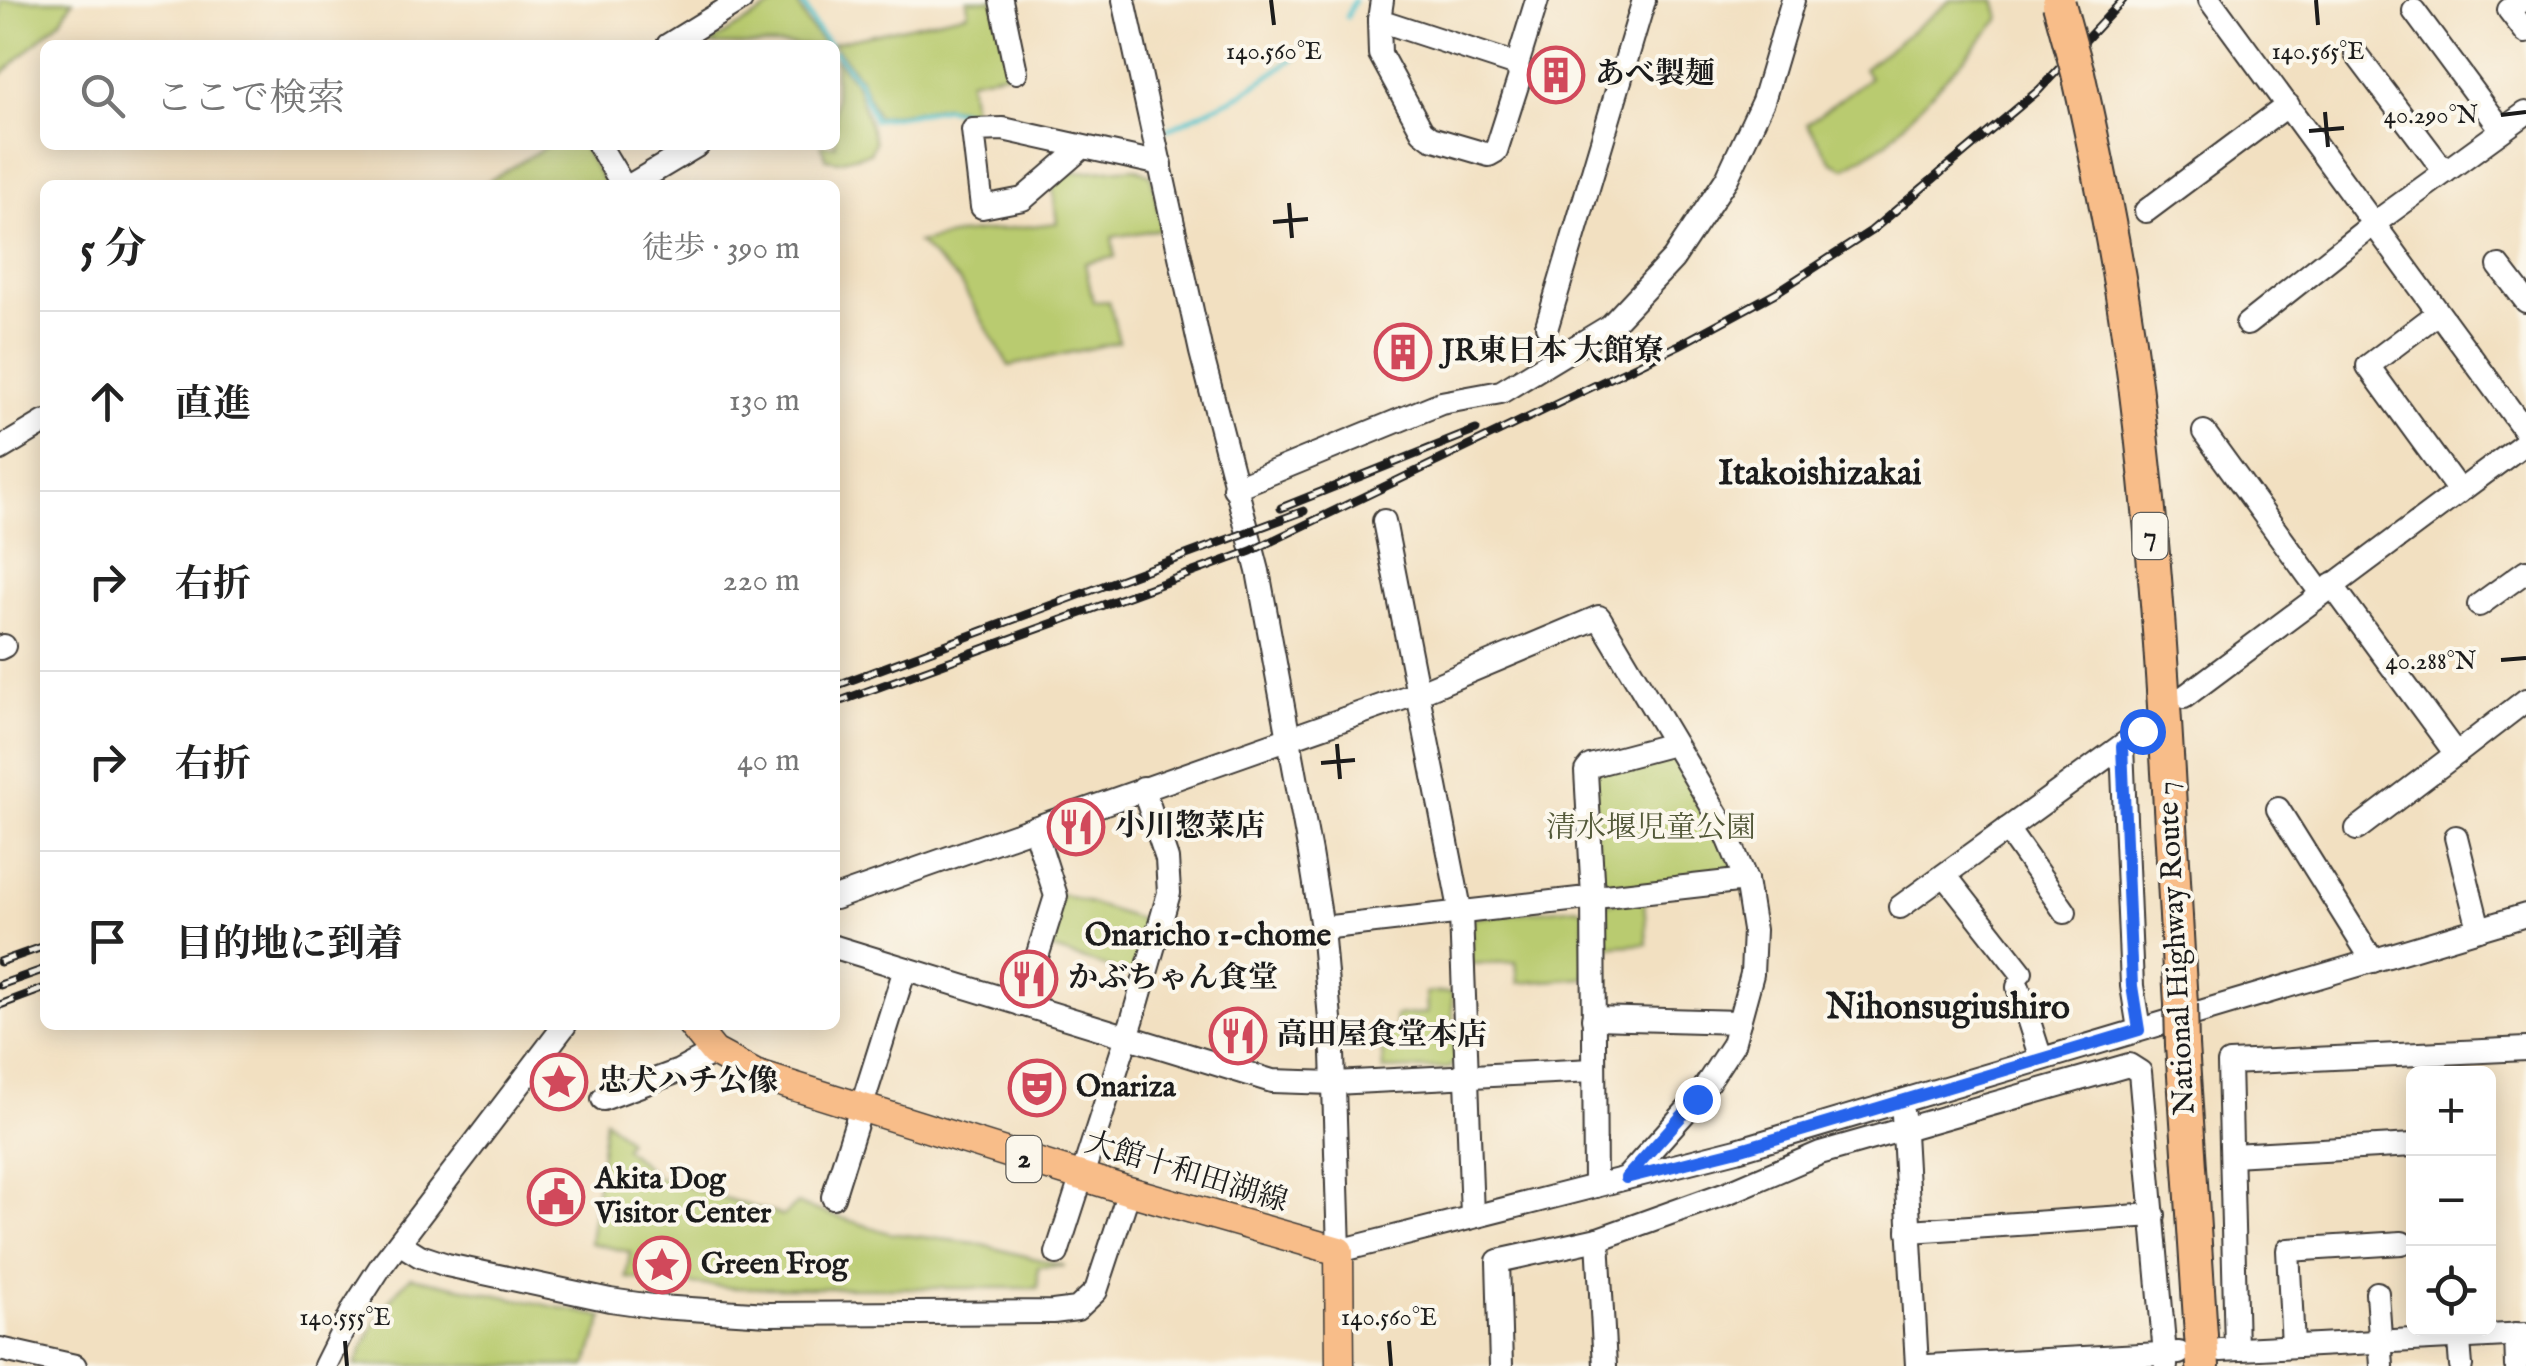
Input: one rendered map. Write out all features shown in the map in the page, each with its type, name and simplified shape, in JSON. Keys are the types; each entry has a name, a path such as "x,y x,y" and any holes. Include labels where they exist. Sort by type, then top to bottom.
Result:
{"highway":[{"name":"National Highway Route 7","path":"2058,2 2108,209 2144,463 2182,1004 2195,1356"}],"main road":[{"name":"大館十和田湖線","path":"696,1030 714,1052 755,1074 1128,1191 1339,1251"},
{"path":"1339,1251 1340,1366"}],"street":[{"path":"676,40 740,0"},
{"path":"1001,0 1016,72"},
{"path":"1124,0 1234,488 1258,571 1322,928 1334,1082 1339,1251 1738,1150 2526,915"},
{"path":"1517,65 1380,10 1380,54 1422,131 1431,138 1488,155 1496,151 1520,76 1517,65 1538,0"},
{"path":"1547,326 1644,0"},
{"path":"1234,488 1441,402 1501,392 1610,326 1673,259 1727,178 1763,102 1793,0"},
{"path":"2210,0 2526,432"},
{"path":"2523,0 2509,10 2526,32"},
{"path":"2414,11 2502,130"},
{"path":"2356,54 2446,172"},
{"path":"2146,211 2288,106"},
{"path":"2247,324 2372,225 2526,112"},
{"path":"1083,147 1023,200 982,207 973,130 1004,129 1161,164"},
{"path":"602,150 619,180"},
{"path":"638,180 690,150"},
{"path":"2499,266 2526,301"},
{"path":"2438,313 2368,366 2459,491"},
{"path":"0,449 40,425"},
{"path":"2204,432 2456,754"},
{"path":"2184,698 2526,442"},
{"path":"1384,521 1462,914 1472,1216"},
{"path":"2479,605 2526,571"},
{"path":"840,896 1418,693 1598,617 1722,823 1746,880 1754,930 1752,974 1732,1044 1697,1099 1626,1178"},
{"path":"2357,829 2526,700"},
{"path":"1900,907 2142,731"},
{"path":"1595,1186 1593,897 1586,770 1673,744"},
{"path":"2122,746 2132,986 2139,1030"},
{"path":"1057,1253 1164,918 1171,878 1142,788"},
{"path":"2278,809 2373,961"},
{"path":"1022,1005 1056,896 1034,828"},
{"path":"2007,830 2065,912"},
{"path":"2456,836 2479,930"},
{"path":"1945,875 2020,980 2041,1059"},
{"path":"1322,928 1746,880"},
{"path":"840,949 1272,1081 1334,1082 1594,1070"},
{"path":"833,1197 905,969"},
{"path":"1593,1018 1738,1022"},
{"path":"325,1366 363,1292 561,1030"},
{"path":"2195,1356 2232,1155 2229,1063 2445,1064 2526,1049"},
{"path":"603,1099 679,1071 714,1052"},
{"path":"1500,1366 1498,1262 1598,1239 1820,1154 2129,1065 2140,1072 2154,1215 2195,1356"},
{"path":"1902,1100 1917,1366"},
{"path":"2232,1155 2406,1145"},
{"path":"399,1242 420,1256 447,1265 659,1307 768,1314 1053,1312 1077,1309 1096,1291 1128,1191"},
{"path":"1909,1231 2154,1215"},
{"path":"1598,1239 1604,1366"},
{"path":"2293,1346 2288,1250 2402,1243"},
{"path":"2377,1292 2382,1366"},
{"path":"2496,1334 2521,1334 2517,1366"},
{"path":"1928,1366 2195,1356 2432,1336"},
{"path":"2458,1336 2460,1366"},
{"path":"0,1349 75,1366"},
{"path":"2195,1356 2256,1366"}],"green space":[{"path":"0,0 73,0 61,20 0,76"},
{"path":"783,0 796,0 821,40 715,40"},
{"path":"967,0 994,0 1009,72 969,80 973,111 944,106 877,117 860,78 840,53 840,41 968,13"},
{"path":"1951,0 1995,0 2000,19 1887,142 1845,168 1832,162 1807,124 1870,77 1864,69"},
{"path":"840,64 855,82 875,142 870,153 838,161 826,159 823,150 840,150"},
{"path":"541,150 584,150 603,180 490,180"},
{"path":"1135,168 1151,175 1162,229 1112,237 1115,257 1085,263 1093,302 1109,301 1119,342 1009,366 959,281 918,243 1057,223 1052,181 1064,173"},
{"name":"清水堰児童公園","path":"1673,750 1714,817 1737,878 1598,894 1593,769"},
{"path":"1061,894 1158,925 1141,978 1044,947"},
{"path":"1644,898 1647,944 1599,947 1604,903"},
{"path":"1576,907 1584,911 1585,978 1518,983 1516,962 1470,964 1473,918"},
{"path":"1452,992 1455,1062 1449,1068 1383,1070 1381,1034 1396,1032 1395,1016 1427,1013 1426,993"},
{"path":"605,1119 628,1140 624,1148 659,1178 783,1216 797,1204 889,1233 975,1243 1064,1266 1038,1267 1038,1288 735,1288 626,1278 630,1252 590,1243"},
{"path":"411,1277 604,1317 586,1366 355,1366 385,1306"}],"waterway":[{"path":"801,0 825,40"},
{"path":"1347,17 1354,0"},
{"path":"1168,129 1242,94 1296,57"},
{"path":"840,58 859,82 874,120 946,108 999,119"}],"railway":[{"path":"840,701 1251,551 1679,345 1777,292 1871,231 2039,90 2123,0"},
{"path":"1281,508 1476,430"},
{"path":"840,684 1304,511"},
{"path":"0,962 40,948"},
{"path":"0,985 40,971"},
{"path":"0,1005 40,990"}],"place":[{"name":"あべ製麺","path":"1556,75"},
{"name":"JR東日本 大館寮","path":"1403,352"},
{"name":"小川惣菜店","path":"1076,827"},
{"name":"かぶちゃん食堂","path":"1029,979"},
{"name":"高田屋食堂本店","path":"1238,1036"},
{"name":"忠犬ハチ公像","path":"559,1082"},
{"name":"Onariza","path":"1037,1088"},
{"name":"Akita Dog Visitor Center","path":"556,1197"},
{"name":"Green Frog","path":"662,1265"}],"district":[{"name":"Itakoishizakai","path":"1820,474"},
{"name":"Onaricho 1-chome","path":"1208,936"},
{"name":"Nihonsugiushiro","path":"1948,1008"}],"route":[{"path":"1697,1099 1626,1178 1738,1150 2139,1030 2132,986 2122,746 2142,731"}]}
